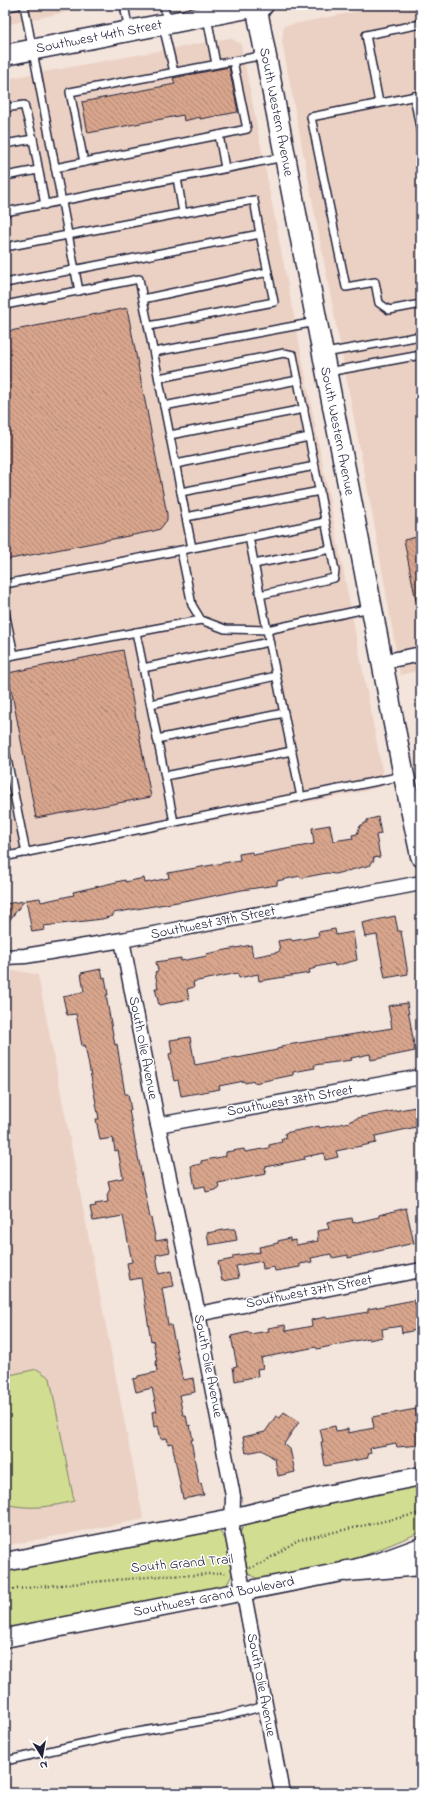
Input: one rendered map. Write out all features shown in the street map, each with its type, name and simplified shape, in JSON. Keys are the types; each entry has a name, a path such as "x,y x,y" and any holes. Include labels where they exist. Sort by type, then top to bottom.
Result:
{"main road":[{"name":"Southwest 44th Street","path":"5,55 129,31 165,18 206,16 258,5"},
{"name":"South Western Avenue","path":"258,5 265,55 284,157 404,776 421,856"},
{"path":"347,1571 421,1565"}],"street":[{"path":"382,662 421,654"},
{"name":"Southwest 39th Street","path":"5,957 25,956 122,940 421,883"},
{"name":"South Olie Avenue","path":"122,940 158,1125 198,1314 233,1496 232,1532 282,1793"},
{"name":"Southwest 38th Street","path":"158,1125 421,1077"},
{"name":"Southwest 37th Street","path":"198,1314 421,1270"},
{"path":"5,1562 232,1518 340,1492 421,1476"},
{"name":"Southwest Grand Boulevard","path":"5,1638 347,1571 380,1562 421,1547"}],"lane":[{"path":"5,8 18,5"},
{"path":"24,5 79,291"},
{"path":"124,5 129,31"},
{"path":"206,16 216,64"},
{"path":"165,18 174,72"},
{"path":"379,103 366,35 421,24"},
{"path":"84,162 70,92 265,55"},
{"path":"55,168 247,130 233,61"},
{"path":"421,133 417,95 311,117 346,287 375,282 379,303 389,310 421,304"},
{"path":"5,108 24,105 45,205"},
{"path":"219,135 225,168"},
{"path":"5,144 32,139"},
{"path":"5,212 284,157"},
{"path":"5,176 38,170"},
{"path":"177,178 183,213"},
{"path":"5,247 254,200 274,302 148,326"},
{"path":"5,283 75,268 260,234"},
{"path":"143,299 268,272"},
{"path":"5,305 139,279 192,548"},
{"path":"154,352 316,322"},
{"path":"324,363 421,336"},
{"path":"159,378 284,353 293,355 335,571 334,578 260,595"},
{"path":"324,363 421,355"},
{"path":"164,406 298,380"},
{"path":"170,435 304,409"},
{"path":"176,464 309,437"},
{"path":"181,492 314,466"},
{"path":"186,517 320,492"},
{"path":"5,584 325,522"},
{"path":"248,537 301,797"},
{"path":"254,564 331,549"},
{"path":"181,551 192,605 201,620"},
{"path":"5,658 14,655 201,620 225,629 266,630 372,608"},
{"path":"5,612 14,655"},
{"path":"136,632 174,822"},
{"path":"144,668 269,642"},
{"path":"151,704 276,676"},
{"path":"158,739 284,713"},
{"path":"5,749 26,853"},
{"path":"165,776 292,751"},
{"path":"5,840 8,856 404,776"},
{"path":"5,1761 120,1735 219,1718 265,1706"}],"path":[{"name":"South Grand Trail","path":"5,1590 159,1576 218,1574 239,1570 262,1563 298,1540 421,1513"}],"shaded area":[{"path":"5,5 101,5 5,25"},
{"path":"389,5 421,5 421,670 400,675 375,528 282,42 284,26"},
{"path":"230,38 241,44 385,785 365,791 5,861 5,79"},
{"path":"5,971 19,971 38,975 144,1519 5,1546"}],"green space":[{"path":"37,1369 50,1378 74,1501 40,1507 14,1506 5,1504 5,1376"},
{"path":"421,1482 421,1532 344,1564 258,1579 248,1573 240,1538 241,1530 251,1520"},
{"path":"213,1528 221,1533 226,1540 232,1575 226,1586 5,1631 5,1568"}],"building":[{"path":"229,67 238,112 200,119 200,117 184,121 183,115 88,133 82,102 175,84 173,78"},
{"path":"127,308 167,520 160,529 154,531 5,560 5,332"},
{"path":"421,536 421,600 416,601 404,540"},
{"path":"123,650 151,797 36,818 8,673"},
{"path":"378,817 381,834 376,835 380,857 373,858 374,861 371,862 371,865 335,874 327,873 301,878 300,876 277,881 277,885 113,913 113,916 102,919 44,926 45,930 32,932 26,900 40,898 41,902 74,895 73,892 125,880 125,882 144,878 145,883 169,878 168,873 240,860 239,854 252,852 253,855 314,844 312,828 330,825 333,841 353,838 352,835 357,834 360,826 367,822 367,820"},
{"path":"24,901 5,926 5,904"},
{"path":"395,916 398,931 401,931 408,974 385,978 377,935 365,937 362,923"},
{"path":"335,929 336,935 353,932 357,960 335,966 334,963 316,967 309,970 310,973 259,981 258,974 239,978 238,973 193,982 194,987 187,989 189,999 159,1005 155,988 158,988 155,972 158,971 156,962 181,958 181,961 207,956 206,954 251,945 253,957 278,952 280,950 278,941 291,939 292,941 319,936 318,932"},
{"path":"101,969 103,978 105,977 108,995 106,995 115,1045 117,1044 125,1094 128,1094 131,1110 129,1110 150,1218 156,1241 167,1239 170,1252 156,1255 159,1274 171,1271 174,1286 162,1288 168,1325 171,1325 183,1380 193,1378 195,1392 179,1395 183,1415 186,1415 188,1426 190,1425 193,1440 191,1440 199,1484 201,1483 204,1495 183,1499 172,1443 168,1444 167,1438 161,1439 158,1426 154,1427 152,1412 157,1411 152,1388 136,1392 133,1379 138,1378 138,1376 157,1372 157,1361 153,1340 151,1341 141,1278 130,1280 127,1263 132,1262 123,1216 93,1221 90,1207 96,1206 95,1204 108,1202 107,1195 110,1189 108,1181 123,1178 118,1150 115,1151 113,1138 100,1140 96,1119 99,1119 85,1045 82,1046 76,1014 67,1015 63,997 84,992 81,973"},
{"path":"407,1003 415,1051 371,1060 370,1054 351,1058 352,1060 314,1065 315,1068 293,1072 293,1075 254,1083 254,1081 245,1083 244,1081 219,1086 220,1089 181,1096 178,1080 174,1081 169,1054 172,1053 170,1040 190,1037 195,1065 277,1050 281,1048 281,1046 392,1028 388,1006"},
{"path":"421,1106 421,1126 375,1136 376,1143 336,1151 338,1157 325,1160 324,1153 304,1157 305,1159 265,1167 266,1174 218,1183 219,1189 206,1192 205,1186 195,1188 191,1166 201,1164 201,1161 226,1156 226,1152 244,1149 245,1152 269,1148 269,1145 282,1142 281,1139 286,1138 285,1133 319,1126 320,1128 350,1122 361,1117"},
{"path":"406,1208 414,1243 348,1258 348,1255 332,1258 331,1254 311,1258 312,1262 300,1264 300,1267 275,1271 274,1267 263,1269 262,1261 236,1266 239,1278 222,1281 218,1262 233,1259 233,1256 260,1252 259,1247 278,1243 278,1241 290,1238 290,1241 295,1240 296,1245 318,1241 317,1231 329,1229 327,1222 352,1218 353,1223 379,1217 379,1215"},
{"path":"235,1229 237,1240 209,1245 207,1233"},
{"path":"414,1300 417,1311 421,1311 421,1329 402,1333 401,1326 382,1329 383,1337 369,1340 369,1338 317,1349 316,1347 261,1358 263,1368 257,1369 258,1376 235,1381 233,1367 237,1366 231,1336 249,1332 250,1334 269,1331 268,1328 285,1325 286,1331 312,1326 311,1320 326,1317 327,1319 368,1312 368,1309"},
{"path":"416,1409 421,1445 397,1447 396,1443 370,1448 371,1453 367,1454 368,1458 325,1466 321,1442 323,1442 320,1429 335,1426 336,1431 348,1429 348,1433 374,1428 372,1417"},
{"path":"284,1412 299,1422 284,1444 290,1449 295,1472 278,1476 275,1459 262,1450 246,1453 243,1437 265,1432 276,1416 280,1418"}]}
